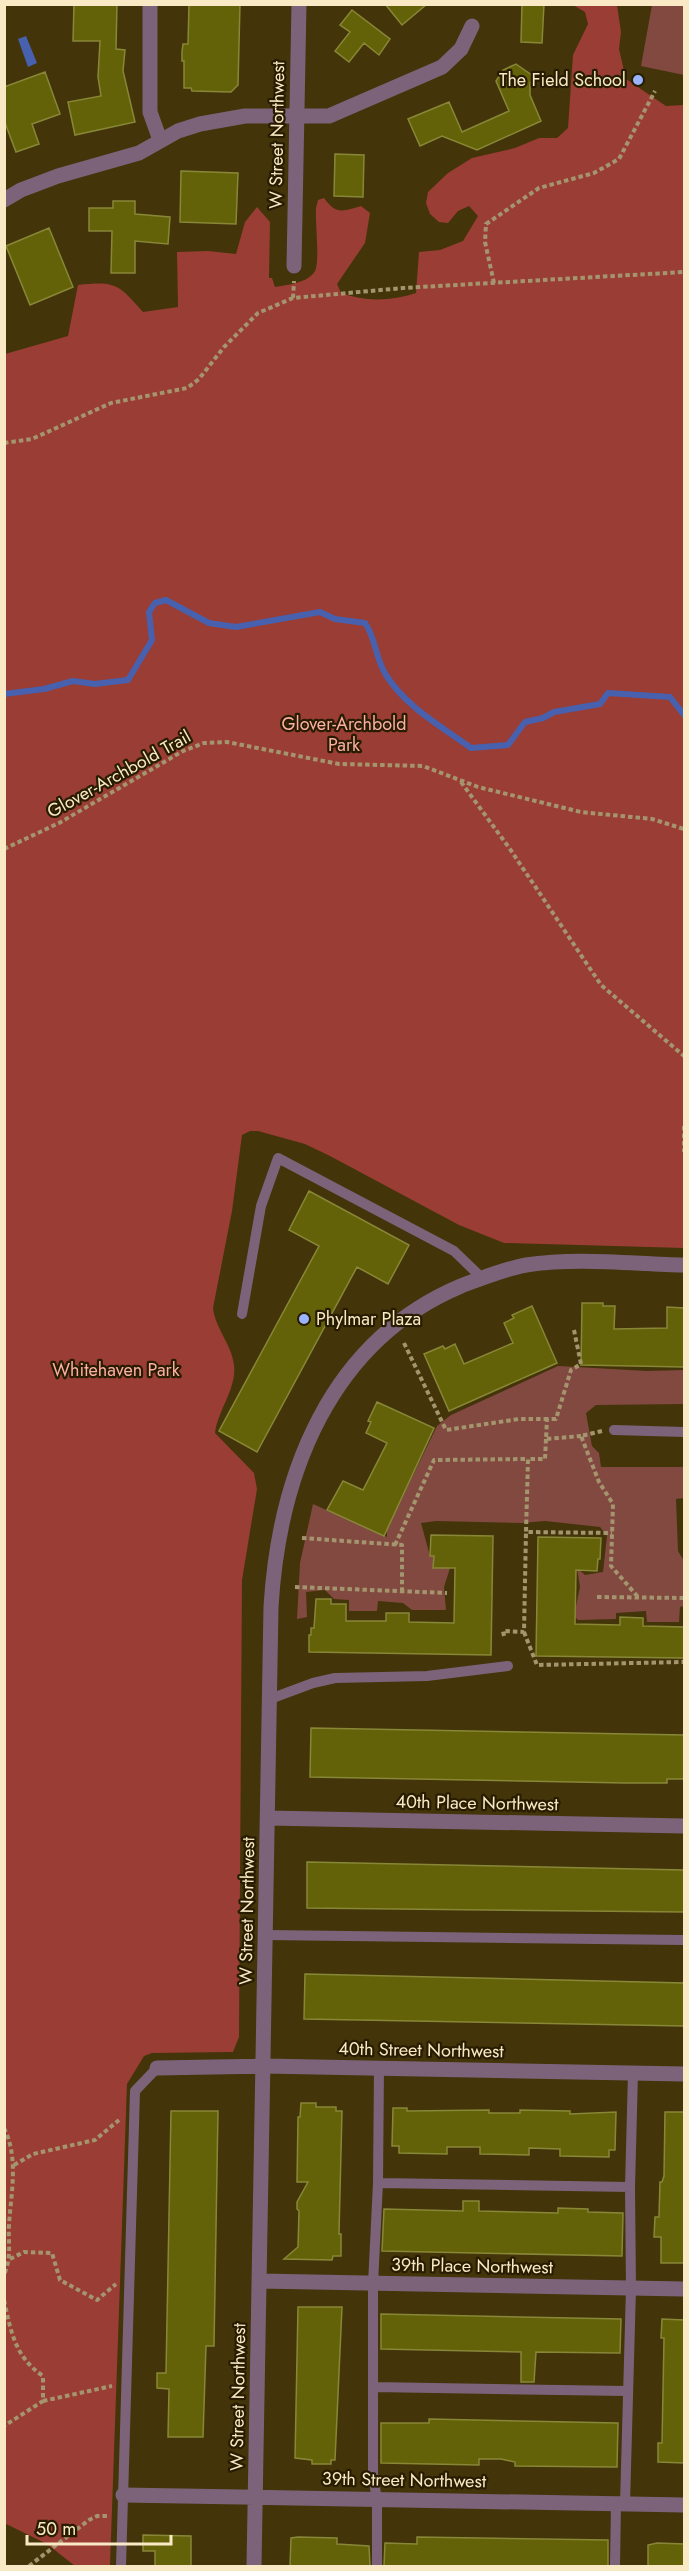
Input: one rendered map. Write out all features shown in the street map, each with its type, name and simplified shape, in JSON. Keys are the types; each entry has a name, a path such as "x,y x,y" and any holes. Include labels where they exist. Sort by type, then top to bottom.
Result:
{"street":[{"path":"150,4 150,112 160,140"},
{"name":"W Street Northwest","path":"294,266 299,4"},
{"path":"4,200 21,190 58,176 139,153 178,131 224,118 329,116 436,70 457,54 468,39 472,26"},
{"name":"W Street Northwest","path":"254,2566 270,1607 274,1564 287,1500 305,1447 325,1406 356,1362 380,1337 422,1306 482,1278 514,1268 545,1263 684,1264"},
{"name":"40th Place Northwest","path":"268,1818 684,1826"},
{"name":"40th Street Northwest","path":"157,2068 264,2066 684,2074"},
{"name":"39th Place Northwest","path":"260,2281 684,2289"},
{"name":"39th Street Northwest","path":"123,2495 684,2505"}],"lane":[{"path":"242,1314 261,1206 278,1158 454,1251 482,1278"},
{"path":"614,1430 684,1431"},
{"path":"270,1700 313,1683 335,1678 427,1676 508,1666"},
{"path":"266,1935 684,1940"},
{"path":"122,2566 135,2091 157,2068"},
{"path":"377,2566 377,2499 373,2477 373,2387 380,2068"},
{"path":"615,2566 621,2503 631,2288 630,2187 633,2073"},
{"path":"378,2183 630,2187"},
{"path":"373,2387 626,2391"}],"path":[{"path":"494,283 485,242 486,224 539,188 594,173 619,159 655,91"},
{"path":"4,443 32,439 111,403 187,388 199,379 224,347 258,313 293,298 403,288 684,272"},
{"name":"Glover-Archbold Trail","path":"4,849 59,823 183,751 204,743 227,742 339,764 423,766 461,782 581,812 652,819 684,829"},
{"path":"461,782 510,849 601,985 684,1056"},
{"path":"684,1126 684,1152"},
{"path":"404,1343 446,1430 519,1419 556,1419 571,1370 581,1364 574,1330"},
{"path":"395,1545 434,1460 544,1459 546,1419"},
{"path":"546,1439 614,1430"},
{"path":"580,1436 599,1482 613,1504 611,1566 638,1598"},
{"path":"528,1459 524,1632 537,1665 684,1662"},
{"path":"526,1532 612,1533"},
{"path":"302,1538 402,1545 402,1592"},
{"path":"295,1587 394,1589 402,1592 447,1593"},
{"path":"597,1597 684,1598"},
{"path":"504,1636 503,1631 524,1632"},
{"path":"14,2165 33,2154 94,2140 117,2121 134,2114"},
{"path":"4,2275 10,2259 9,2228 14,2165 5,2131"},
{"path":"10,2259 24,2252 52,2253 60,2280 97,2300 130,2272"},
{"path":"4,2300 13,2336 24,2360 43,2376 43,2401"},
{"path":"4,2426 43,2401 127,2383"},
{"path":"29,2566 97,2516"}],"shaded area":[{"path":"652,5 684,5 684,75 641,66"},
{"path":"558,1366 647,1371 684,1370 684,1404 596,1405 586,1413 592,1446 599,1453 601,1467 684,1467 684,1498 676,1499 678,1551 684,1561 684,1606 680,1607 679,1622 647,1622 646,1611 616,1613 616,1619 578,1620 574,1616 580,1587 577,1568 585,1575 603,1572 607,1536 600,1527 545,1521 421,1523 430,1556 434,1556 433,1568 450,1568 444,1587 446,1610 412,1610 403,1603 378,1601 377,1611 349,1611 349,1600 334,1599 325,1590 306,1592 307,1617 297,1619 300,1563 313,1504 387,1537 387,1529 437,1426 451,1415"}],"green space":[{"name":"Glover-Archbold Park","path":"573,5 617,5 621,32 619,49 626,79 666,106 684,105 684,1248 504,1243 459,1225 305,1144 258,1131 250,1131 242,1135 232,1211 213,1308 234,1365 233,1382 215,1433 254,1473 257,1489 242,1580 239,2037 233,2052 152,2053 144,2056 127,2084 110,2566 75,2566 47,2544 4,2523 5,354 68,336 78,285 109,284 115,286 128,295 143,312 178,307 177,252 208,251 236,254 245,222 257,207 270,222 269,278 272,278 275,287 302,281 315,271 317,259 316,208 318,200 324,198 336,209 344,210 361,206 370,213 365,243 337,284 341,293 359,298 378,299 398,298 416,293 419,252 440,250 463,241 478,216 469,206 458,211 448,223 439,222 430,214 426,203 428,192 448,173 472,158 515,148 539,138 557,138 568,128 573,55 588,24 585,12"}],"water":[{"path":"26,36 37,63 28,67 18,39"}],"building":[{"path":"74,4 117,4 116,49 125,50 123,71 135,122 75,135 68,102 101,96 98,77 100,41 73,41"},
{"path":"189,4 240,4 238,85 231,92 192,91 191,88 184,88 182,52 183,44 188,44"},
{"path":"385,4 427,4 402,25"},
{"path":"522,4 544,4 542,43 521,42"},
{"path":"352,10 390,39 379,55 364,43 349,62 335,51 350,32 340,25"},
{"path":"516,64 536,78 530,83 530,95 541,121 477,150 442,136 420,146 408,119 449,102 462,132 509,111 496,81 503,70"},
{"path":"45,72 60,114 32,124 39,144 16,152 4,120 4,87"},
{"path":"335,154 364,155 363,197 334,196"},
{"path":"181,171 238,173 236,224 180,222"},
{"path":"113,201 135,201 135,214 170,217 168,244 135,241 135,273 111,273 112,231 89,231 89,208 113,208"},
{"path":"49,228 73,287 30,305 6,246"},
{"name":"Phylmar Plaza","path":"309,1191 409,1245 388,1284 357,1267 257,1452 219,1431 319,1246 289,1230"},
{"path":"582,1303 603,1303 603,1306 615,1306 614,1329 667,1328 667,1307 684,1308 684,1367 581,1365"},
{"path":"532,1306 557,1363 449,1411 424,1354 455,1344 464,1364 513,1343 504,1323 514,1318 512,1315"},
{"path":"377,1402 434,1428 384,1536 327,1510 343,1481 363,1490 387,1443 366,1433 371,1422 368,1421"},
{"path":"431,1535 493,1536 491,1655 309,1652 309,1635 311,1635 311,1628 314,1628 316,1599 331,1599 331,1604 346,1604 346,1621 386,1621 386,1613 409,1613 409,1622 454,1623 455,1568 433,1568 434,1556 430,1556"},
{"path":"538,1537 601,1538 597,1571 576,1570 575,1624 620,1625 620,1617 643,1618 643,1626 684,1627 684,1658 536,1656"},
{"path":"311,1728 684,1735 684,1779 667,1779 667,1783 626,1783 310,1777"},
{"path":"307,1862 684,1870 684,1912 307,1908"},
{"path":"305,1974 684,1983 684,2026 304,2019"},
{"path":"301,2103 316,2103 316,2107 336,2107 336,2111 342,2111 339,2234 341,2234 341,2256 333,2256 332,2260 284,2259 298,2247 297,2202 308,2182 297,2182 298,2117 300,2117"},
{"path":"393,2108 407,2108 407,2111 489,2110 489,2113 520,2113 520,2110 570,2111 570,2114 616,2112 615,2150 609,2150 609,2157 560,2156 560,2149 529,2148 529,2155 480,2154 480,2147 447,2147 447,2154 399,2153 399,2146 392,2146"},
{"path":"171,2111 218,2111 214,2346 206,2346 203,2437 168,2437 169,2389 157,2388 157,2373 166,2373"},
{"path":"665,2112 684,2112 684,2263 661,2263 661,2237 654,2237 655,2217 659,2217 660,2182 664,2176"},
{"path":"463,2201 479,2201 479,2211 558,2213 558,2208 623,2213 622,2256 382,2251 384,2209 463,2211"},
{"path":"298,2307 342,2307 335,2460 331,2460 331,2464 312,2464 312,2460 295,2458"},
{"path":"381,2314 621,2319 620,2353 536,2352 534,2382 521,2382 521,2352 381,2349"},
{"path":"662,2319 684,2320 684,2463 658,2462 658,2443 662,2443 664,2338 661,2338"},
{"path":"429,2419 618,2423 617,2467 515,2466 515,2462 501,2459 479,2459 479,2465 381,2463 381,2423 429,2423"},
{"path":"143,2535 191,2536 191,2566 155,2566 155,2551 143,2551"},
{"path":"417,2537 608,2540 608,2566 384,2566 385,2543 417,2544"},
{"path":"291,2538 337,2538 337,2544 369,2546 370,2566 290,2566"},
{"path":"684,2544 684,2566 648,2566 648,2545"}],"waterway":[{"path":"4,694 44,689 73,681 95,684 128,680 152,640 149,612 155,603 166,600 209,623 236,627 320,612 335,619 365,623 382,668 394,686 425,715 471,748 508,745 525,722 543,718 554,712 600,704 608,693 670,697 684,715"}],"place":[{"name":"The Field School","path":"638,80"},
{"name":"Phylmar Plaza","path":"304,1319"}],"park label":[{"name":"Whitehaven Park","path":"116,1370"}]}
